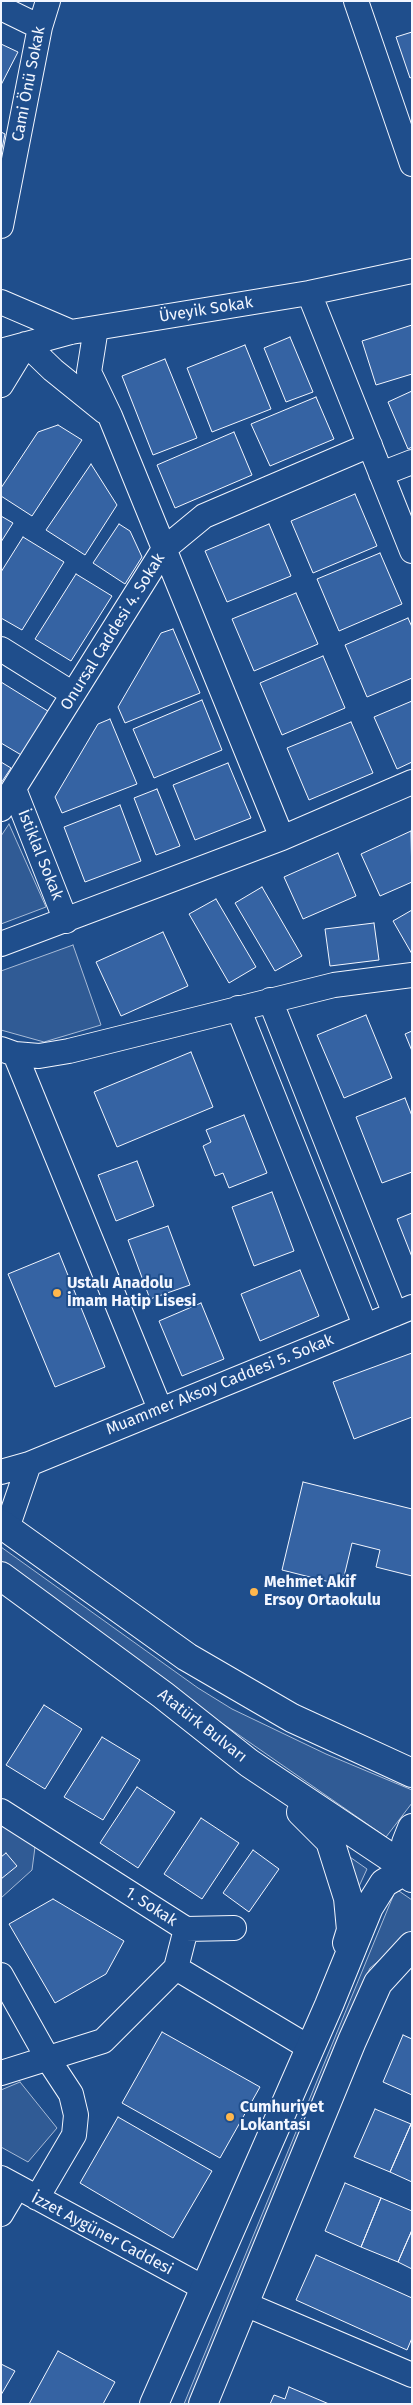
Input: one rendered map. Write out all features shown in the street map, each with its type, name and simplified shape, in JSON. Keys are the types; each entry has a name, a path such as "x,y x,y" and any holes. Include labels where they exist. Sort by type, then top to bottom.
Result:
{"main road":[{"path":"4,1526 187,1657 292,1718 412,1773"},
{"name":"Atatürk Bulvarı","path":"1,1576 163,1695 249,1763 410,1873"},
{"path":"351,1746 412,1755"},
{"path":"249,1763 330,1841 348,1898 351,1930 329,2005"},
{"path":"154,2404 329,2005 369,1907 384,1883 410,1873 406,1861 406,1843 412,1828"},
{"path":"203,2404 352,2040 378,1983 412,1946"},
{"path":"378,1983 412,1976"}],"street":[{"name":"Cami Önü Sokak","path":"1,226 40,27 48,1"},
{"path":"356,1 412,164"},
{"path":"1,8 40,27"},
{"name":"Üveyik Sokak","path":"1,351 71,332 309,293 412,271"},
{"path":"309,293 412,551"},
{"path":"1,302 71,332"},
{"path":"96,328 89,372 110,416 282,838"},
{"path":"1,385 26,344 53,370 110,416"},
{"name":"Onursal Caddesi 4. Sokak","path":"1,809 164,549 204,516 370,445"},
{"path":"381,474 412,462"},
{"path":"1,650 73,694"},
{"path":"1,944 282,838 412,782"},
{"name":"İstiklal Sokak","path":"14,789 66,921"},
{"path":"8,1051 40,1056 69,1052 334,985 412,975"},
{"path":"270,1000 403,1310"},
{"path":"238,1008 365,1325"},
{"path":"8,1051 160,1409"},
{"name":"Muammer Aksoy Caddesi 5. Sokak","path":"1,1472 29,1464 403,1310"},
{"path":"4,1526 29,1464"},
{"name":"1. Sokak","path":"1,1811 186,1929 176,1968"},
{"path":"186,1929 234,1928"},
{"path":"1,2073 103,2041 176,1968 310,2048"},
{"path":"1,1975 48,2059 71,2094 76,2115 74,2135 18,2188 1,2214"},
{"name":"İzzet Aygüner Caddesi","path":"18,2188 204,2288"},
{"path":"245,2304 412,2374"}],"shaded area":[{"path":"9,824 46,907 1,924 1,836"},
{"path":"73,945 101,1025 44,1042 1,1030 1,971"},
{"path":"1,1547 198,1688 232,1709 326,1754 412,1790 412,1803 386,1837 200,1708 1,1562"},
{"path":"1,1823 35,1847 32,1870 1,1898"},
{"path":"347,1855 367,1869 356,1893"},
{"path":"396,1889 412,1900 412,1934 370,1968 333,2050 189,2404 184,2404"},
{"path":"20,2082 57,2128 28,2162 1,2147 1,2090"}],"building":[{"path":"412,32 412,77 410,78 396,37"},
{"path":"1,44 18,52 1,85"},
{"path":"1,132 5,134 1,153"},
{"path":"412,325 412,374 376,385 362,341"},
{"path":"290,337 313,392 286,402 264,348"},
{"path":"245,345 271,409 212,432 187,368"},
{"path":"165,359 197,438 153,455 122,376"},
{"path":"412,391 412,447 408,449 388,402"},
{"path":"316,397 334,439 270,466 251,424"},
{"path":"58,425 82,440 32,516 1,496 1,488 38,432"},
{"path":"234,432 252,475 175,508 157,465"},
{"path":"91,464 117,505 85,555 46,530"},
{"path":"355,494 377,546 313,573 291,521"},
{"path":"1,516 13,523 1,542"},
{"path":"119,524 130,531 142,557 125,584 93,563"},
{"path":"269,524 291,576 227,602 205,551"},
{"path":"23,537 64,562 22,630 1,618 1,572"},
{"path":"380,553 402,604 339,631 317,579"},
{"path":"76,574 112,596 71,661 35,639"},
{"path":"296,593 318,644 254,671 232,619"},
{"path":"408,618 412,627 412,678 367,697 345,645"},
{"path":"173,629 200,693 125,723 118,707 161,633"},
{"path":"323,656 345,708 282,735 260,683"},
{"path":"1,682 51,713 23,756 1,743"},
{"path":"202,700 222,750 154,778 133,729"},
{"path":"412,701 412,762 397,769 374,717"},
{"path":"110,719 137,784 62,813 55,797 98,724"},
{"path":"351,722 373,773 309,800 287,748"},
{"path":"1,762 11,768 1,783"},
{"path":"228,763 251,818 195,840 173,785"},
{"path":"157,789 180,846 156,855 134,798"},
{"path":"120,805 141,861 85,882 64,827"},
{"path":"411,831 412,882 380,896 361,854"},
{"path":"338,853 356,896 303,919 284,877"},
{"path":"262,887 302,956 275,971 235,903"},
{"path":"216,899 256,967 229,983 189,914"},
{"path":"412,910 412,954 393,921"},
{"path":"374,923 379,960 330,966 325,929"},
{"path":"163,932 188,986 121,1016 96,962"},
{"path":"366,1015 392,1078 344,1098 317,1035"},
{"path":"412,1031 412,1051 405,1034"},
{"path":"191,1052 213,1107 117,1147 94,1092"},
{"path":"405,1098 412,1116 412,1172 382,1183 356,1117"},
{"path":"244,1115 267,1173 229,1188 223,1173 215,1176 203,1146 211,1142 206,1130"},
{"path":"137,1161 154,1206 116,1221 98,1175"},
{"path":"272,1192 294,1251 254,1266 232,1207"},
{"path":"412,1213 412,1257 397,1219"},
{"path":"168,1226 190,1285 150,1299 128,1240"},
{"name":"Ustalı Anadolu İmam Hatip Lisesi","path":"59,1253 105,1367 55,1387 8,1274"},
{"path":"300,1270 319,1316 260,1341 241,1294"},
{"path":"201,1303 224,1359 182,1376 159,1321"},
{"path":"412,1353 412,1417 354,1439 333,1382"},
{"path":"303,1482 412,1509 412,1576 376,1567 380,1550 352,1543 342,1585 282,1570"},
{"path":"44,1705 82,1729 45,1789 6,1765"},
{"path":"102,1737 140,1760 103,1820 64,1797"},
{"path":"137,1787 175,1812 138,1868 100,1843"},
{"path":"201,1818 239,1843 202,1899 164,1874"},
{"path":"253,1850 279,1869 249,1912 223,1893"},
{"path":"6,1853 17,1866 1,1879 1,1857"},
{"path":"53,1899 124,1941 106,1974 55,2003 9,1924"},
{"path":"162,2032 260,2087 220,2158 122,2103"},
{"path":"403,2035 412,2039 412,2095 383,2082"},
{"path":"375,2109 411,2124 390,2172 354,2157"},
{"path":"118,2117 212,2171 173,2238 80,2183"},
{"path":"412,2125 412,2182 390,2172"},
{"path":"345,2183 381,2198 361,2247 325,2231"},
{"path":"381,2198 412,2211 412,2230 398,2262 361,2247"},
{"path":"412,2230 412,2269 398,2262"},
{"path":"316,2255 412,2298 412,2338 407,2350 296,2300"},
{"path":"58,2351 115,2382 103,2404 29,2404"},
{"path":"1,2364 15,2371 1,2395"},
{"path":"289,2387 329,2404 270,2404 274,2395 285,2399"}],"place":[{"name":"Ustalı Anadolu İmam Hatip Lisesi","path":"57,1293"},
{"name":"Mehmet Akif Ersoy Ortaokulu","path":"254,1592"},
{"name":"Cumhuriyet Lokantası","path":"230,2117"}]}
